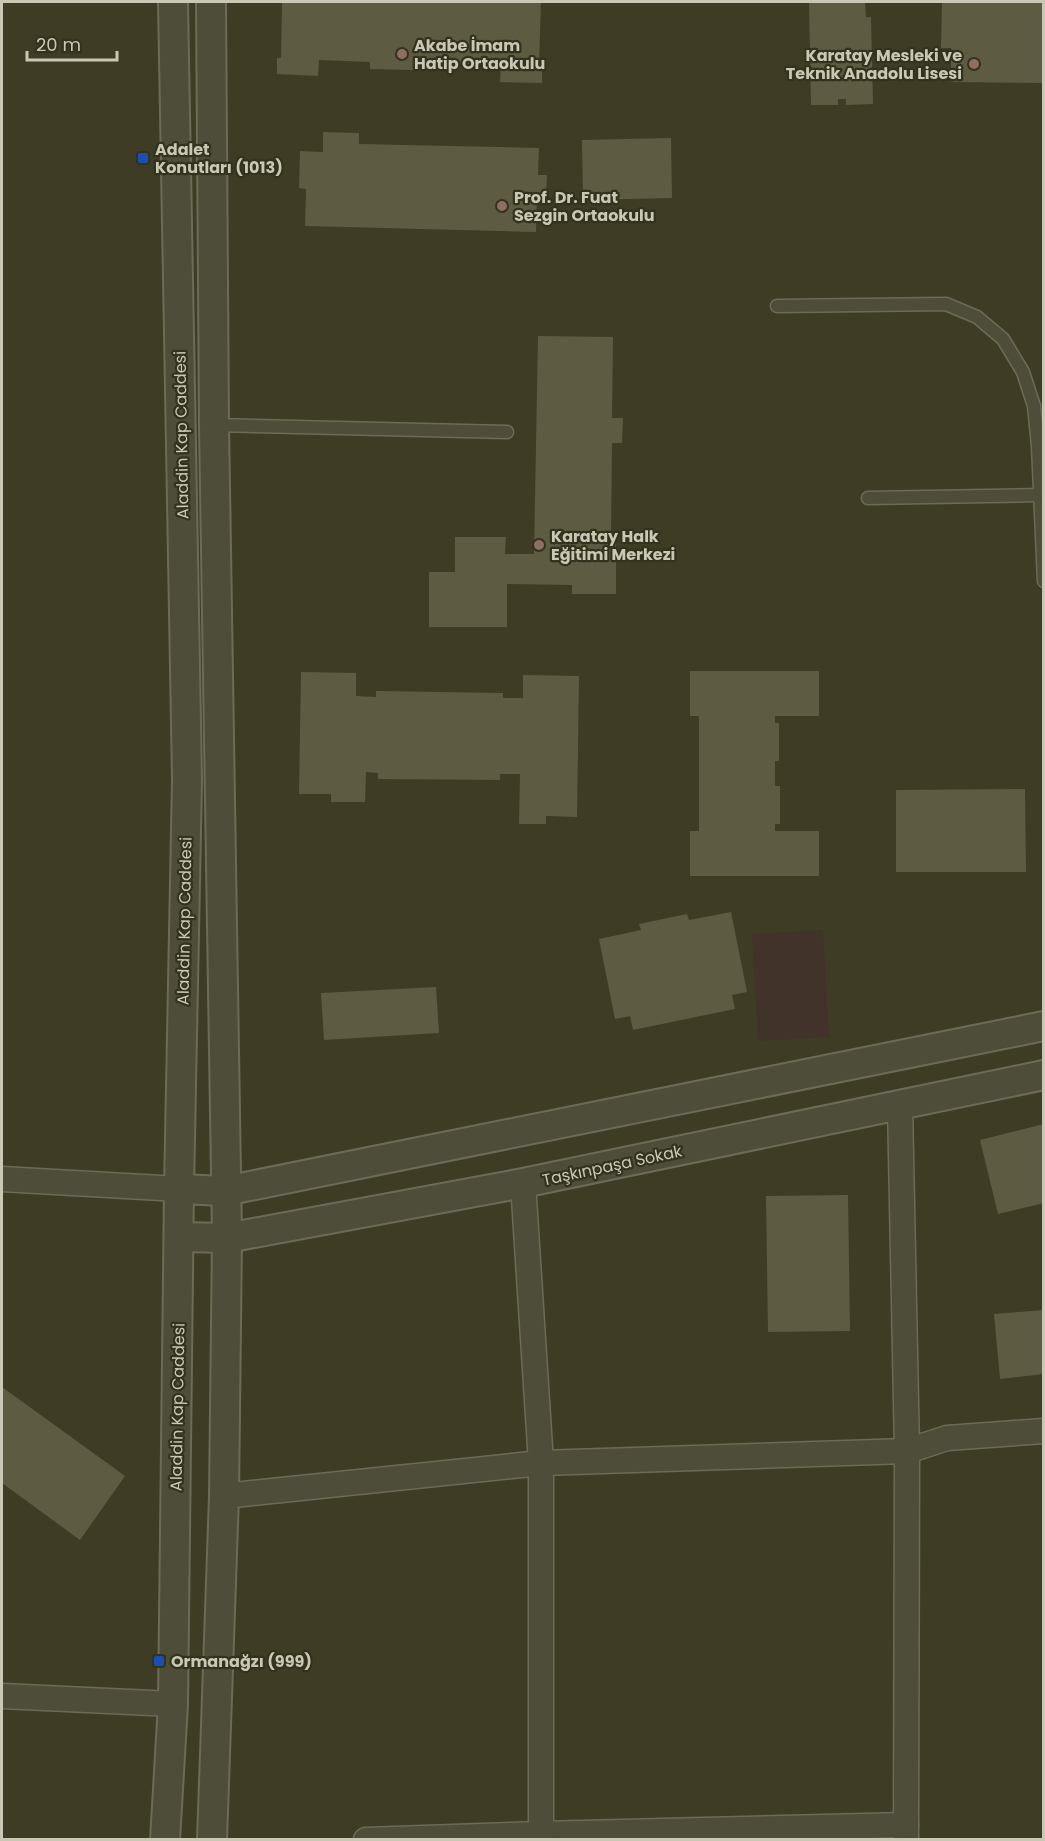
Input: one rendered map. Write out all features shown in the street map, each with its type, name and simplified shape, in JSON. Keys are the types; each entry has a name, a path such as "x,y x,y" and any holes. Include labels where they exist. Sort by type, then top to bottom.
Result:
{"street":[{"name":"Aladdin Kap Caddesi","path":"165,1839 173,1704 187,779 173,2"},
{"name":"Aladdin Kap Caddesi","path":"211,2 214,425 227,1238 224,1496 212,1839"},
{"path":"2,1179 225,1191 1044,1026"},
{"name":"Taşkınpaşa Sokak","path":"179,1237 227,1238 524,1183 1044,1075"},
{"path":"366,1839 541,1834 906,1832 907,1451 900,1105"},
{"path":"524,1183 541,1463 541,1834"},
{"path":"224,1496 541,1463 907,1451 947,1438 1044,1431"},
{"path":"2,1696 173,1704"}],"lane":[{"path":"777,306 946,304 977,317 1003,339 1023,372 1034,406 1044,581"},
{"path":"214,425 507,432"},
{"path":"868,498 1040,495"}],"shaded area":[{"path":"823,930 829,1037 758,1041 752,934"}],"building":[{"path":"282,2 541,2 539,67 542,67 542,83 500,82 501,66 449,64 449,71 370,69 370,62 319,60 318,76 277,74 277,58 281,58"},
{"path":"809,2 865,2 866,17 871,17 873,104 846,105 846,99 838,99 838,105 811,105"},
{"path":"942,2 1044,2 1044,83 951,82 951,48 941,48"},
{"path":"323,132 359,133 359,144 539,148 538,175 547,175 546,196 537,196 536,232 305,226 306,189 299,188 300,151 323,152"},
{"path":"671,138 672,198 583,200 582,140"},
{"path":"538,336 613,337 612,418 623,418 622,443 612,443 611,539 616,539 616,594 572,594 572,585 507,584 507,627 429,627 429,572 455,572 455,537 506,537 505,554 534,554"},
{"path":"690,671 819,671 819,716 775,716 775,723 779,723 779,761 775,761 775,786 780,786 780,824 775,824 775,831 819,831 819,876 690,876 690,831 699,831 699,716 690,716"},
{"path":"301,672 356,673 356,696 376,697 376,691 503,693 503,698 523,698 523,675 579,676 577,817 546,816 546,824 519,824 520,774 500,774 500,780 378,779 378,773 366,772 365,802 331,802 331,794 299,794"},
{"path":"1025,789 1026,872 896,872 896,790"},
{"path":"731,912 747,992 732,995 735,1009 633,1030 630,1016 615,1019 599,939 641,930 639,924 687,914 689,920"},
{"path":"436,987 439,1033 324,1040 321,993"},
{"path":"1044,1124 1044,1203 998,1214 980,1140"},
{"path":"848,1195 850,1331 768,1332 766,1196"},
{"path":"1044,1310 1044,1374 1000,1379 994,1314"},
{"path":"2,1387 125,1476 80,1540 2,1483"}],"place":[{"name":"Akabe İmam Hatip Ortaokulu","path":"402,54"},
{"name":"Karatay Mesleki ve Teknik Anadolu Lisesi","path":"974,64"},
{"name":"Adalet Konutları (1013)","path":"143,158"},
{"name":"Prof. Dr. Fuat Sezgin Ortaokulu","path":"502,206"},
{"name":"Karatay Halk Eğitimi Merkezi","path":"539,545"},
{"name":"Ormanağzı (999)","path":"159,1661"}]}
